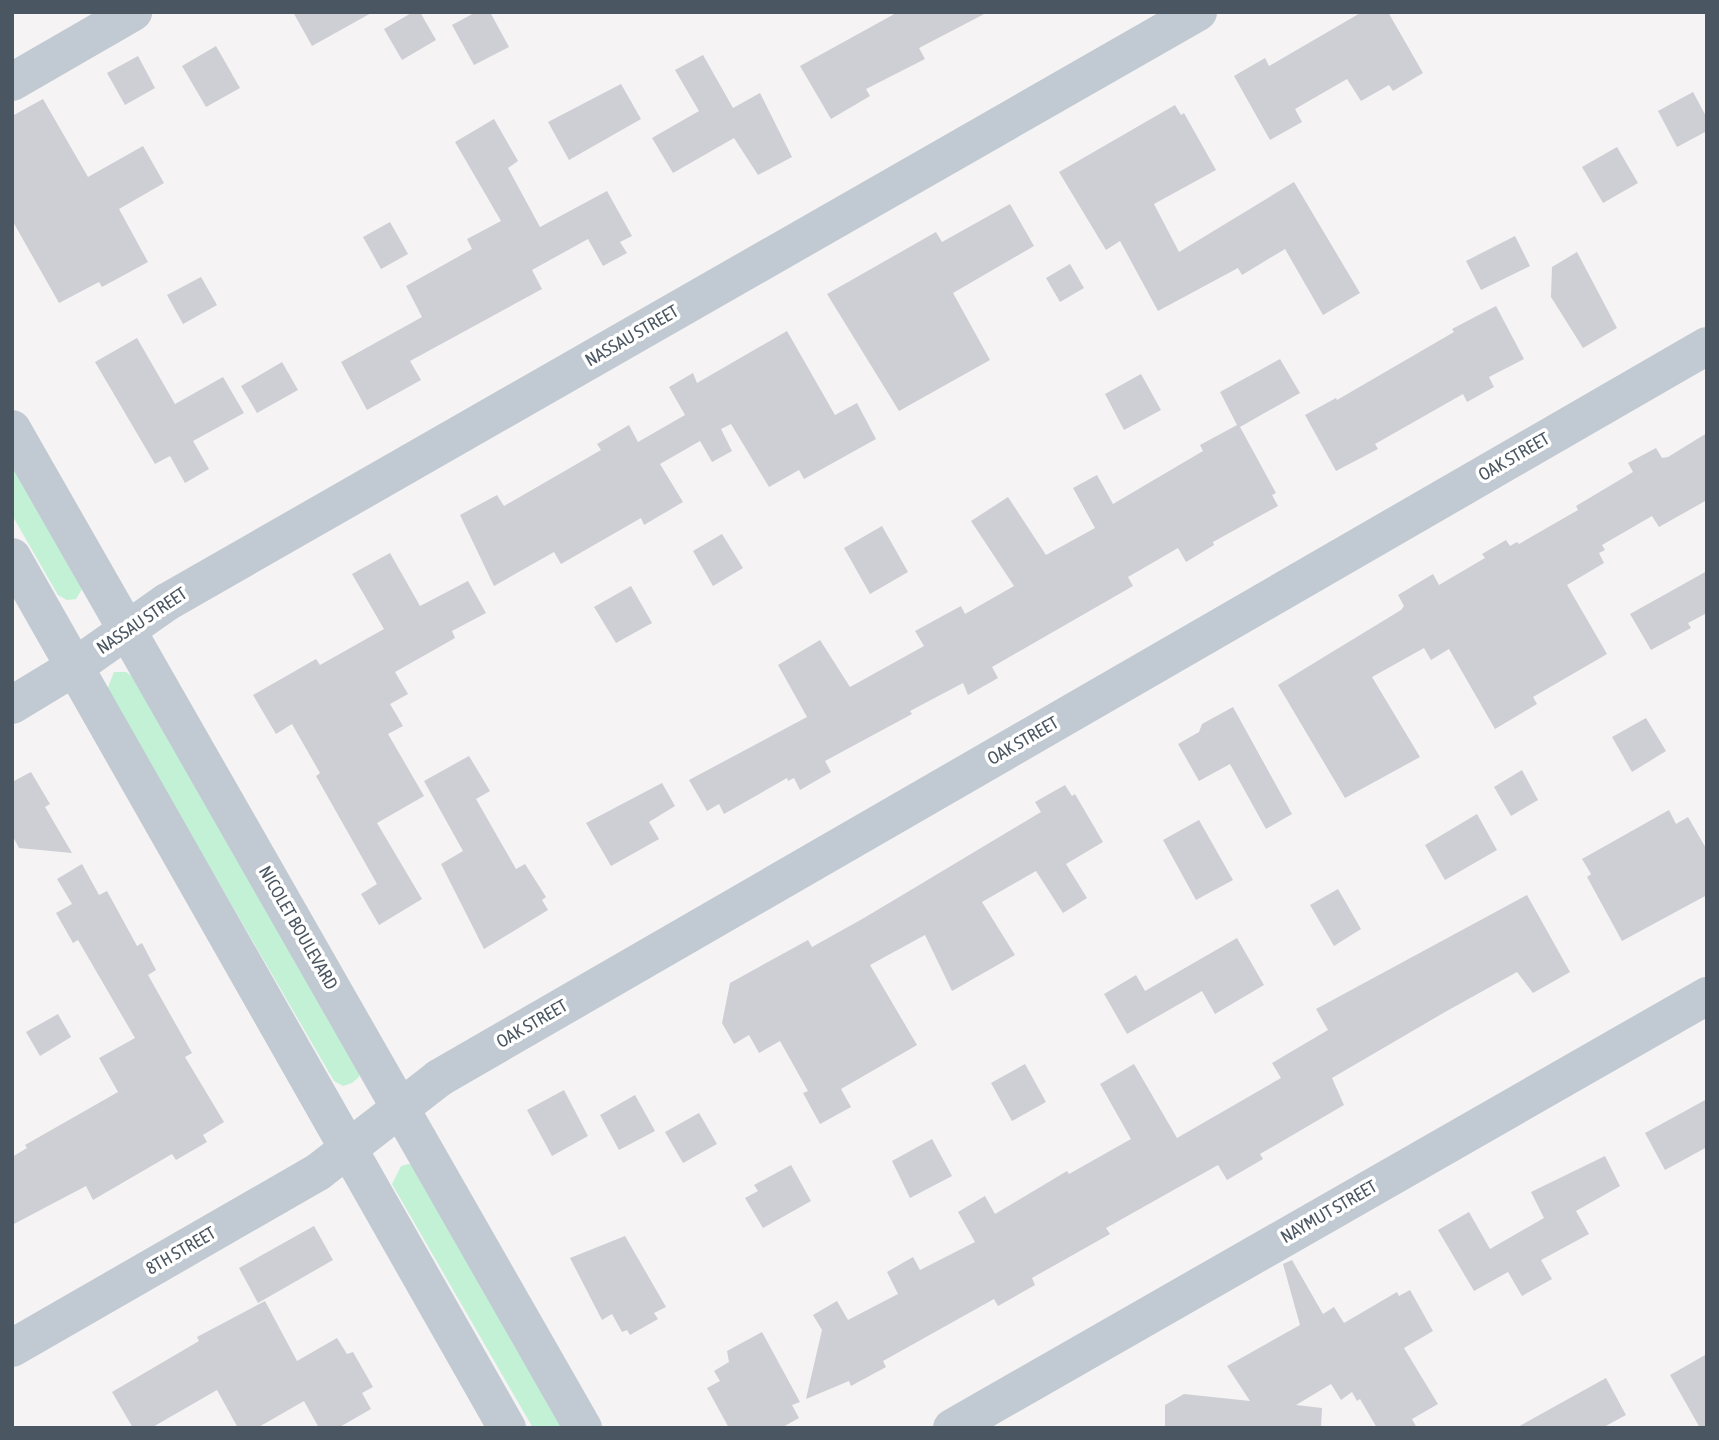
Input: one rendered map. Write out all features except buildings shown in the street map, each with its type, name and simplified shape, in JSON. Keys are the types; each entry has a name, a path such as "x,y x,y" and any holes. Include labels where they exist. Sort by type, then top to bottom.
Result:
{"street":[{"path":"12,82 133,12"},
{"name":"NASSAU STREET","path":"12,705 73,668 166,602 1198,12"},
{"name":"OAK STREET","path":"348,1150 439,1078 1707,346"},
{"name":"NICOLET BOULEVARD","path":"12,429 583,1428"},
{"path":"12,557 507,1428"},
{"name":"NAYMUT STREET","path":"951,1428 1707,996"},
{"name":"8TH STREET","path":"12,1348 318,1172 348,1150"}],"green space":[{"path":"12,460 82,589 76,599 67,600 58,595 12,515"},
{"path":"114,672 126,672 133,677 359,1068 359,1077 352,1083 343,1086 334,1081 107,690"},
{"path":"413,1163 566,1428 533,1428 392,1184 401,1166"}]}
